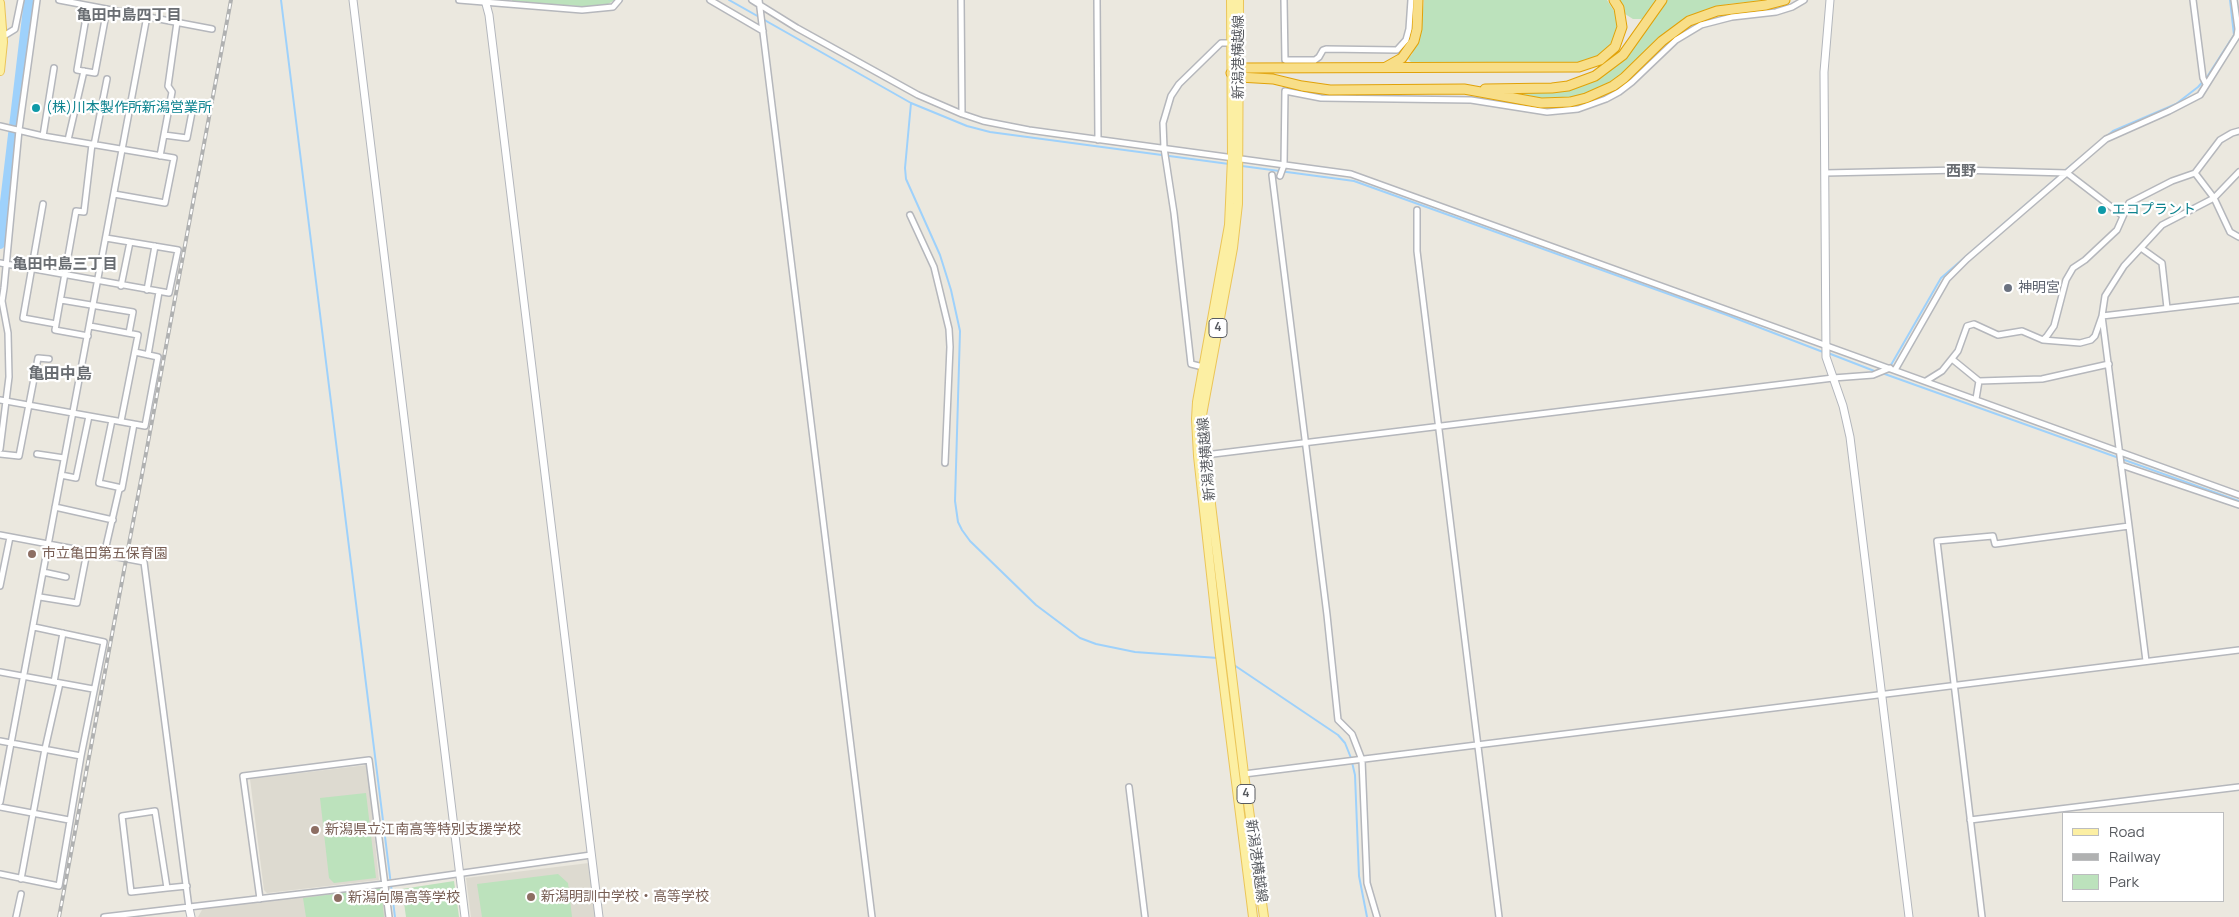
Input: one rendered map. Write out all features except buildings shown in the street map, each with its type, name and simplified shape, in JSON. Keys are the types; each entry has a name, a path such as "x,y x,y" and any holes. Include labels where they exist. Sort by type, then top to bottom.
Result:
{"highway":[{"path":"1384,68 1402,58 1414,41 1418,23 1418,0"},
{"path":"1237,72 1384,68 1566,68 1590,64 1608,55 1620,37 1621,17 1614,0"},
{"path":"1237,72 1330,90 1552,88 1568,86 1595,76 1623,55 1662,0"},
{"path":"1464,89 1541,103 1570,102 1586,98 1599,93 1624,78 1662,41 1689,22 1717,11 1766,5 1786,0"}],"main road":[{"name":"新潟港横越線","path":"1231,0 1231,43 1237,72"},
{"name":"新潟港横越線","path":"1239,0 1236,158 1238,204 1233,248 1202,415 1205,455 1231,671 1264,917"},
{"path":"0,3 2,37 0,71"},
{"name":"新潟港横越線","path":"1236,158 1229,225 1196,402 1198,456 1253,917"}],"street":[{"path":"2,37 15,29 21,0"},
{"path":"0,449 3,400 9,354 2,301 19,130 37,0"},
{"path":"59,0 212,29"},
{"path":"353,0 466,917"},
{"path":"458,0 582,10 613,7 619,0"},
{"path":"710,0 763,29"},
{"path":"752,0 797,28 918,95 983,121 1028,130 1351,174 1826,344 2239,495"},
{"path":"961,0 962,114"},
{"path":"1097,0 1098,140"},
{"path":"1284,0 1285,60 1314,60 1319,58 1322,50 1326,49 1397,50 1406,40 1409,29 1411,0"},
{"path":"1280,176 1284,165 1285,92 1322,98 1461,100 1547,112 1578,109 1619,92 1676,40 1702,25 1732,17 1776,12 1792,7 1804,0"},
{"path":"1830,0 1825,53 1826,357 1843,406 1850,437 1909,917"},
{"path":"2193,0 2202,78 2206,84"},
{"path":"1205,455 1833,378 1873,375 1893,369 1947,279 2106,139 2189,101 2200,94 2237,36 2238,29 2234,0"},
{"path":"485,2 490,25 599,917"},
{"path":"760,5 872,917"},
{"path":"88,6 78,70 84,71 95,72 107,9"},
{"path":"0,802 40,597 47,545 74,413 147,16"},
{"path":"160,156 172,92 168,86 177,22"},
{"path":"1203,367 1191,364 1174,213 1164,148 1163,123 1171,96 1190,72 1221,42 1231,43"},
{"path":"43,136 54,68"},
{"path":"68,140 84,71"},
{"path":"88,336 55,330 76,211 84,212 93,144 108,79"},
{"path":"164,135 187,138 193,107 170,104"},
{"path":"0,126 43,136 174,158 165,203 114,194"},
{"path":"2043,340 2054,326 2066,280 2073,268 2085,260 2117,230 2129,203 2172,181 2195,172 2220,140 2239,131"},
{"path":"1825,173 1959,170 2067,173 2123,216"},
{"path":"2195,172 2214,198 2230,232 2239,237"},
{"path":"1926,381 1942,371 1958,351 1967,326 1974,324 1998,335 2022,331 2043,340 2080,343 2091,340 2102,316 2105,296 2124,266 2162,225 2214,198 2239,172"},
{"path":"1272,175 1338,720 1352,734 1362,760 1367,883 1376,917"},
{"path":"43,204 23,318 56,324"},
{"path":"1417,210 1417,251 1499,917"},
{"path":"910,215 934,267 949,329 950,347 945,463"},
{"path":"0,263 169,293 178,250 106,238"},
{"path":"121,286 130,242"},
{"path":"147,290 155,246"},
{"path":"2141,248 2162,263 2167,308"},
{"path":"148,354 159,292"},
{"path":"61,300 133,312 129,334"},
{"path":"2102,316 2239,300"},
{"path":"2102,316 2146,661"},
{"path":"90,326 138,335 122,422"},
{"path":"3,400 145,426 158,357 135,352"},
{"path":"0,454 19,456 38,358 49,359"},
{"path":"1952,359 1979,381 2042,379 2109,364"},
{"path":"1976,399 1979,381"},
{"path":"61,475 76,478 88,416"},
{"path":"112,420 99,483 122,488"},
{"path":"104,555 119,490 122,488 134,424"},
{"path":"37,454 64,458"},
{"path":"2121,465 2239,505"},
{"path":"55,507 113,520"},
{"path":"1982,917 1936,541 1993,536 1995,544 2128,526"},
{"path":"0,536 144,562 190,917"},
{"path":"0,586 10,537"},
{"path":"40,597 77,603 86,552"},
{"path":"43,572 66,577"},
{"path":"0,874 60,886 80,756 104,642 34,627"},
{"path":"21,879 57,683 64,633"},
{"path":"1244,774 2239,650"},
{"path":"0,672 93,689"},
{"path":"0,741 80,756"},
{"path":"260,899 243,776 368,760 389,917"},
{"path":"1970,820 2239,786"},
{"path":"1129,787 1146,917"},
{"path":"0,807 69,820"},
{"path":"167,888 155,811 122,816 131,892 187,886"},
{"path":"104,917 385,884 591,855"},
{"path":"16,917 21,894"}],"shaded area":[{"name":"新潟県立江南高等特別支援学校","path":"367,765 379,880 267,893 264,890 250,779"},
{"name":"新潟明訓中学校・高等学校","path":"589,863 595,917 471,917 466,878"},
{"name":"新潟向陽高等学校","path":"382,887 386,917 198,917 203,908"}],"green space":[{"path":"512,0 615,0 608,4 593,7 512,2"},
{"path":"1424,0 1607,0 1616,14 1619,23 1617,36 1600,56 1583,62 1413,64 1408,59 1412,54 1421,31"},
{"path":"1619,0 1657,0 1643,19 1633,19 1625,14"},
{"path":"1666,0 1770,0 1728,4 1700,12 1684,20 1639,61 1608,85 1586,94 1563,100 1529,99 1511,94 1559,91 1585,84 1605,74 1624,60"},
{"path":"366,793 376,878 334,883 329,878 320,798"},
{"path":"558,874 568,883 572,917 482,917 477,884"},
{"path":"454,881 459,917 406,917 402,889"},
{"path":"381,888 384,917 306,917 303,898"}],"waterway":[{"path":"0,244 29,0"},
{"path":"281,0 395,917"},
{"path":"729,0 911,103 967,126 990,132 1229,164"},
{"path":"2063,172 2113,131 2176,104 2198,87 2207,77 2234,35 2230,0"},
{"path":"911,103 905,168 906,179 940,255 951,290 960,331 955,501 958,522 962,530 970,541 1036,605 1080,638 1096,644 1135,652 1218,658"},
{"path":"1242,166 1354,181 1727,315 1823,352"},
{"path":"1891,365 1941,278 2060,175"},
{"path":"1828,353 1877,372"},
{"path":"1882,373 2239,501"},
{"path":"1234,665 1338,735 1345,743 1355,775 1359,876 1367,917"}],"railway":[{"path":"59,917 231,0"}],"place":[{"name":"(株)川本製作所新潟営業所","path":"36,108"},
{"name":"エコプラント","path":"2102,210"},
{"name":"神明宮","path":"2008,288"},
{"name":"市立亀田第五保育園","path":"32,554"},
{"name":"新潟県立江南高等特別支援学校","path":"315,830"},
{"name":"新潟明訓中学校・高等学校","path":"531,897"},
{"name":"新潟向陽高等学校","path":"338,898"}],"district":[{"name":"亀田中島四丁目","path":"129,16"},
{"name":"西野","path":"1961,172"},
{"name":"亀田中島三丁目","path":"65,265"},
{"name":"亀田中島","path":"60,375"}]}
